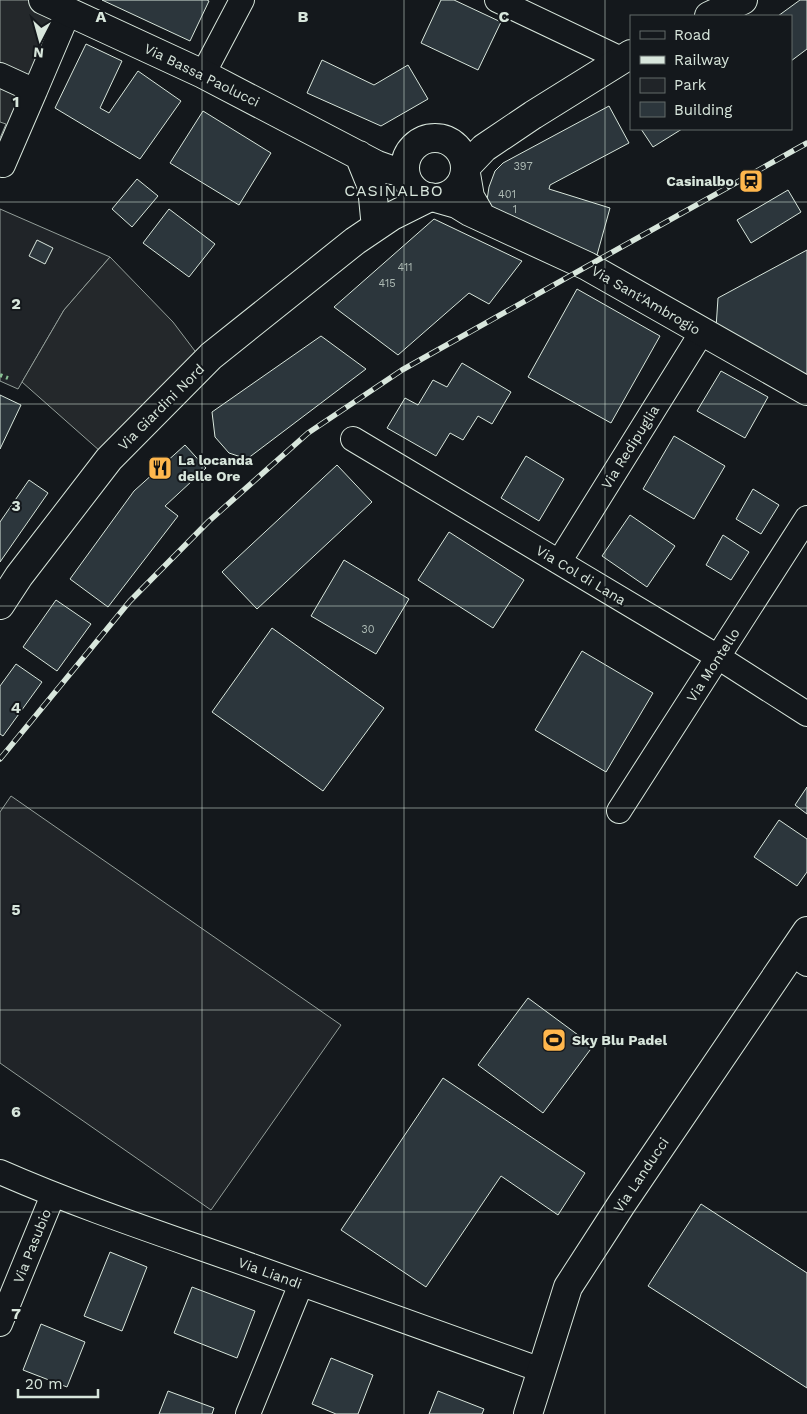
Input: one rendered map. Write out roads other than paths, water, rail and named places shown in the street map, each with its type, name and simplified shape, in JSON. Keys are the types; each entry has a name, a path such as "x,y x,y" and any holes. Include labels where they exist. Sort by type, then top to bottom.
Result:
{"street":[{"name":"Via Bassa Paolucci","path":"43,0 203,74 359,155 392,157 407,166"},
{"path":"203,74 242,0"},
{"path":"497,0 582,42 626,57"},
{"path":"711,15 743,0"},
{"path":"3,165 68,11"},
{"name":"Via Giardini Nord","path":"0,605 19,576 110,459 211,356 355,241 392,216 433,197 453,192 460,185 464,177 465,168 484,148 533,114 626,57"},
{"path":"0,75 35,90"},
{"name":"Via Giardini Nord","path":"355,241 375,218 407,166 415,145 431,138 448,141 478,135 533,114"},
{"path":"448,141 455,145 464,159 470,197 481,216"},
{"path":"359,155 372,187 375,218"},
{"path":"407,166 413,189 420,194 433,197"},
{"name":"Via Sant'Ambrogio","path":"433,197 457,204 587,266 807,391"},
{"name":"Via Redipuglia","path":"559,562 702,332"},
{"name":"Via Col di Lana","path":"353,439 718,657 807,714"},
{"name":"Via Montello","path":"619,811 807,518"},
{"name":"Via Landucci","path":"528,1414 568,1287 621,1205 799,959 807,931"},
{"name":"Via Liandi","path":"0,1172 53,1195 541,1370"},
{"name":"Via Pasubio","path":"0,1324 53,1195"},
{"path":"248,1414 302,1284"}],"railway":[{"path":"0,759 130,601 209,521 308,433 402,370 807,143"}],"place":[{"name":"Casinalbo","path":"751,181"},
{"name":"La locanda delle Ore","path":"160,468"},
{"name":"Sky Blu Padel","path":"554,1040"}],"district":[{"name":"CASINALBO","path":"394,190"}]}
